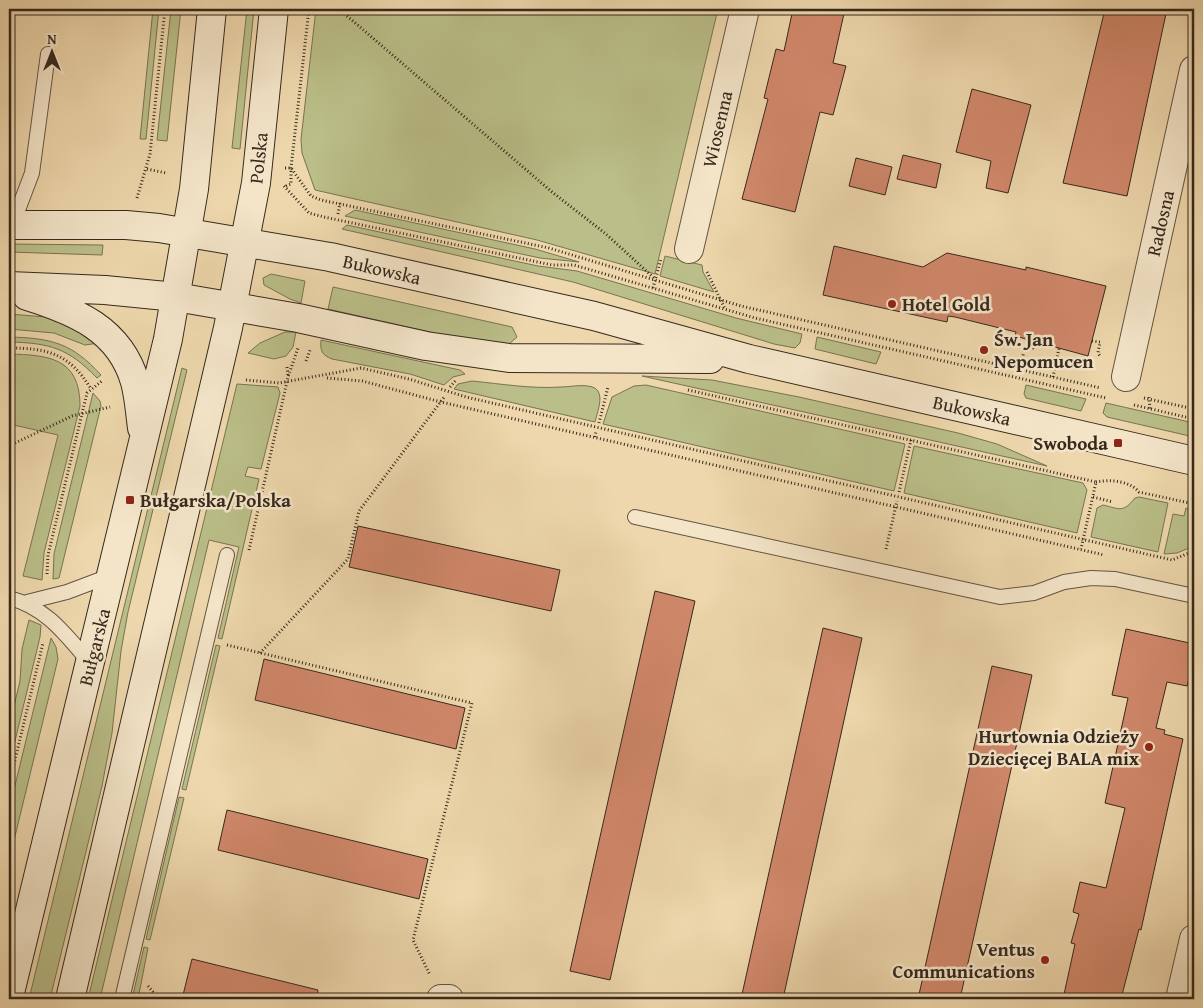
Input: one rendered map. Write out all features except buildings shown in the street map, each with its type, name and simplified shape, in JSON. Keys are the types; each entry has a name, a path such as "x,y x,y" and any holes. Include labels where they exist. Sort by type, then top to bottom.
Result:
{"street":[{"path":"176,297 194,189 212,9"},
{"name":"Polska","path":"233,306 256,183 274,9"},
{"name":"Wiosenna","path":"689,249 745,9"},
{"name":"Radosna","path":"1124,388 1194,70"},
{"name":"Bukowska","path":"12,214 47,224 139,226 186,232 330,257 594,316 749,359 1194,461"},
{"name":"Bukowska","path":"9,286 125,291 176,297 233,306 426,346 509,358 749,359"},
{"path":"9,290 62,307 98,327 117,344 135,382 144,442"},
{"name":"Bułgarska","path":"9,997 144,442 176,297"},
{"path":"70,999 233,306"},
{"path":"1180,999 1194,938"}],"lane":[{"path":"12,214 32,173 48,54"},
{"path":"635,517 1000,597 1034,593 1064,582 1091,578 1115,579 1194,596"},
{"path":"122,999 227,555"},
{"path":"9,598 27,602 67,592 112,575"},
{"path":"27,602 65,633 90,664"}],"path":[{"path":"139,226 136,201 142,177 147,169 165,9"},
{"path":"280,184 286,186 292,184 291,168 309,9"},
{"path":"339,9 552,192 606,234 656,280"},
{"path":"283,168 291,168"},
{"path":"291,168 311,196 321,200 549,248 741,306 1053,377 1124,388 1194,409"},
{"path":"147,169 162,173"},
{"path":"286,186 296,201 309,213 324,217 552,264 574,266 755,318 1111,399"},
{"path":"338,214 340,203"},
{"path":"288,379 300,341"},
{"path":"1092,341 1100,342 1098,353"},
{"path":"1020,369 1026,342"},
{"path":"9,348 31,348 50,352 67,360 81,372 91,389 87,393 48,555 47,578"},
{"path":"1053,377 1059,348"},
{"path":"287,367 288,379"},
{"path":"240,379 279,383 288,379 361,368 409,379 475,399 1172,560 1194,551"},
{"path":"327,378 362,381 442,402 1108,556"},
{"path":"450,387 455,381 464,378"},
{"path":"599,422 610,379"},
{"path":"678,388 1096,482 1106,480 1134,486 1139,492 1194,504"},
{"path":"260,653 348,559 359,511 445,396"},
{"path":"1128,403 1194,419"},
{"path":"15,443 43,428 83,413 110,407"},
{"path":"595,437 596,432"},
{"path":"899,492 911,440"},
{"path":"1081,549 1096,482"},
{"path":"1093,497 1113,502"},
{"path":"884,557 897,501"},
{"path":"9,785 44,638"},
{"path":"208,640 472,703 413,940 444,999"},
{"path":"147,985 159,999"}],"green space":[{"path":"153,9 159,9 146,139 140,139"},
{"path":"171,9 181,9 167,141 157,140"},
{"path":"247,9 254,9 240,149 232,148"},
{"path":"316,9 718,9 655,274 537,240 315,190 302,153 301,139"},
{"path":"355,210 535,249 579,262 540,258 345,216"},
{"path":"347,225 538,266 577,271 736,318 802,334 800,343 795,348 774,344 573,282 342,229"},
{"path":"9,244 103,245 102,255 9,252"},
{"path":"665,256 702,265 703,272 714,292 660,276"},
{"path":"271,274 305,281 301,303 264,285 263,278"},
{"path":"333,287 512,327 517,337 509,344 443,335 328,309"},
{"path":"9,314 58,318 99,343 85,345 54,333 9,329"},
{"path":"285,332 296,332 293,347 286,356 274,359 248,353 260,343"},
{"path":"9,337 37,339 60,344 80,356 101,375 97,378 77,360 57,349 36,344 9,342"},
{"path":"817,337 881,352 876,364 815,349"},
{"path":"321,340 460,370 465,374 453,377 444,385 410,374 332,359 322,352"},
{"path":"9,354 37,356 60,362 75,378 79,390 80,406 44,553 42,580 23,576 58,435 9,424"},
{"path":"182,368 187,370 128,612 121,651 112,733 102,786 50,999 29,999"},
{"path":"642,376 712,380 799,397 958,433 997,444 1047,466"},
{"path":"472,381 517,386 581,386 595,388 600,398 595,422 454,389 458,384"},
{"path":"237,384 278,387 280,393 261,469 248,467 245,476 259,479 222,639 218,638 239,547 209,540 100,999 88,999"},
{"path":"646,385 905,444 894,491 603,424 612,397 634,386"},
{"path":"1026,385 1086,399 1081,411 1026,398 1024,394"},
{"path":"93,393 100,401 101,406 59,578 53,579 54,554"},
{"path":"1106,403 1194,423 1194,437 1107,417 1103,413"},
{"path":"914,446 1083,483 1087,490 1077,533 904,493"},
{"path":"1139,497 1168,503 1158,552 1091,537 1097,508 1103,505 1121,509"},
{"path":"1186,508 1194,510 1194,546 1177,553 1164,554 1173,514 1184,516"},
{"path":"29,620 41,625 40,637 9,766 9,727 20,681 22,649"},
{"path":"51,638 56,647 58,659 9,861 9,810"},
{"path":"216,645 220,646 186,790 182,789"},
{"path":"179,797 184,798 150,940 146,939"},
{"path":"144,947 148,948 138,999 132,999"}],"place":[{"name":"Hotel Gold","path":"892,304"},
{"name":"Św. Jan Nepomucen","path":"984,350"},
{"name":"Swoboda","path":"1118,443"},
{"name":"Bułgarska/Polska","path":"130,500"},
{"name":"Hurtownia Odzieży Dziecięcej BALA mix","path":"1149,747"},
{"name":"Ventus Communications","path":"1045,960"}]}
